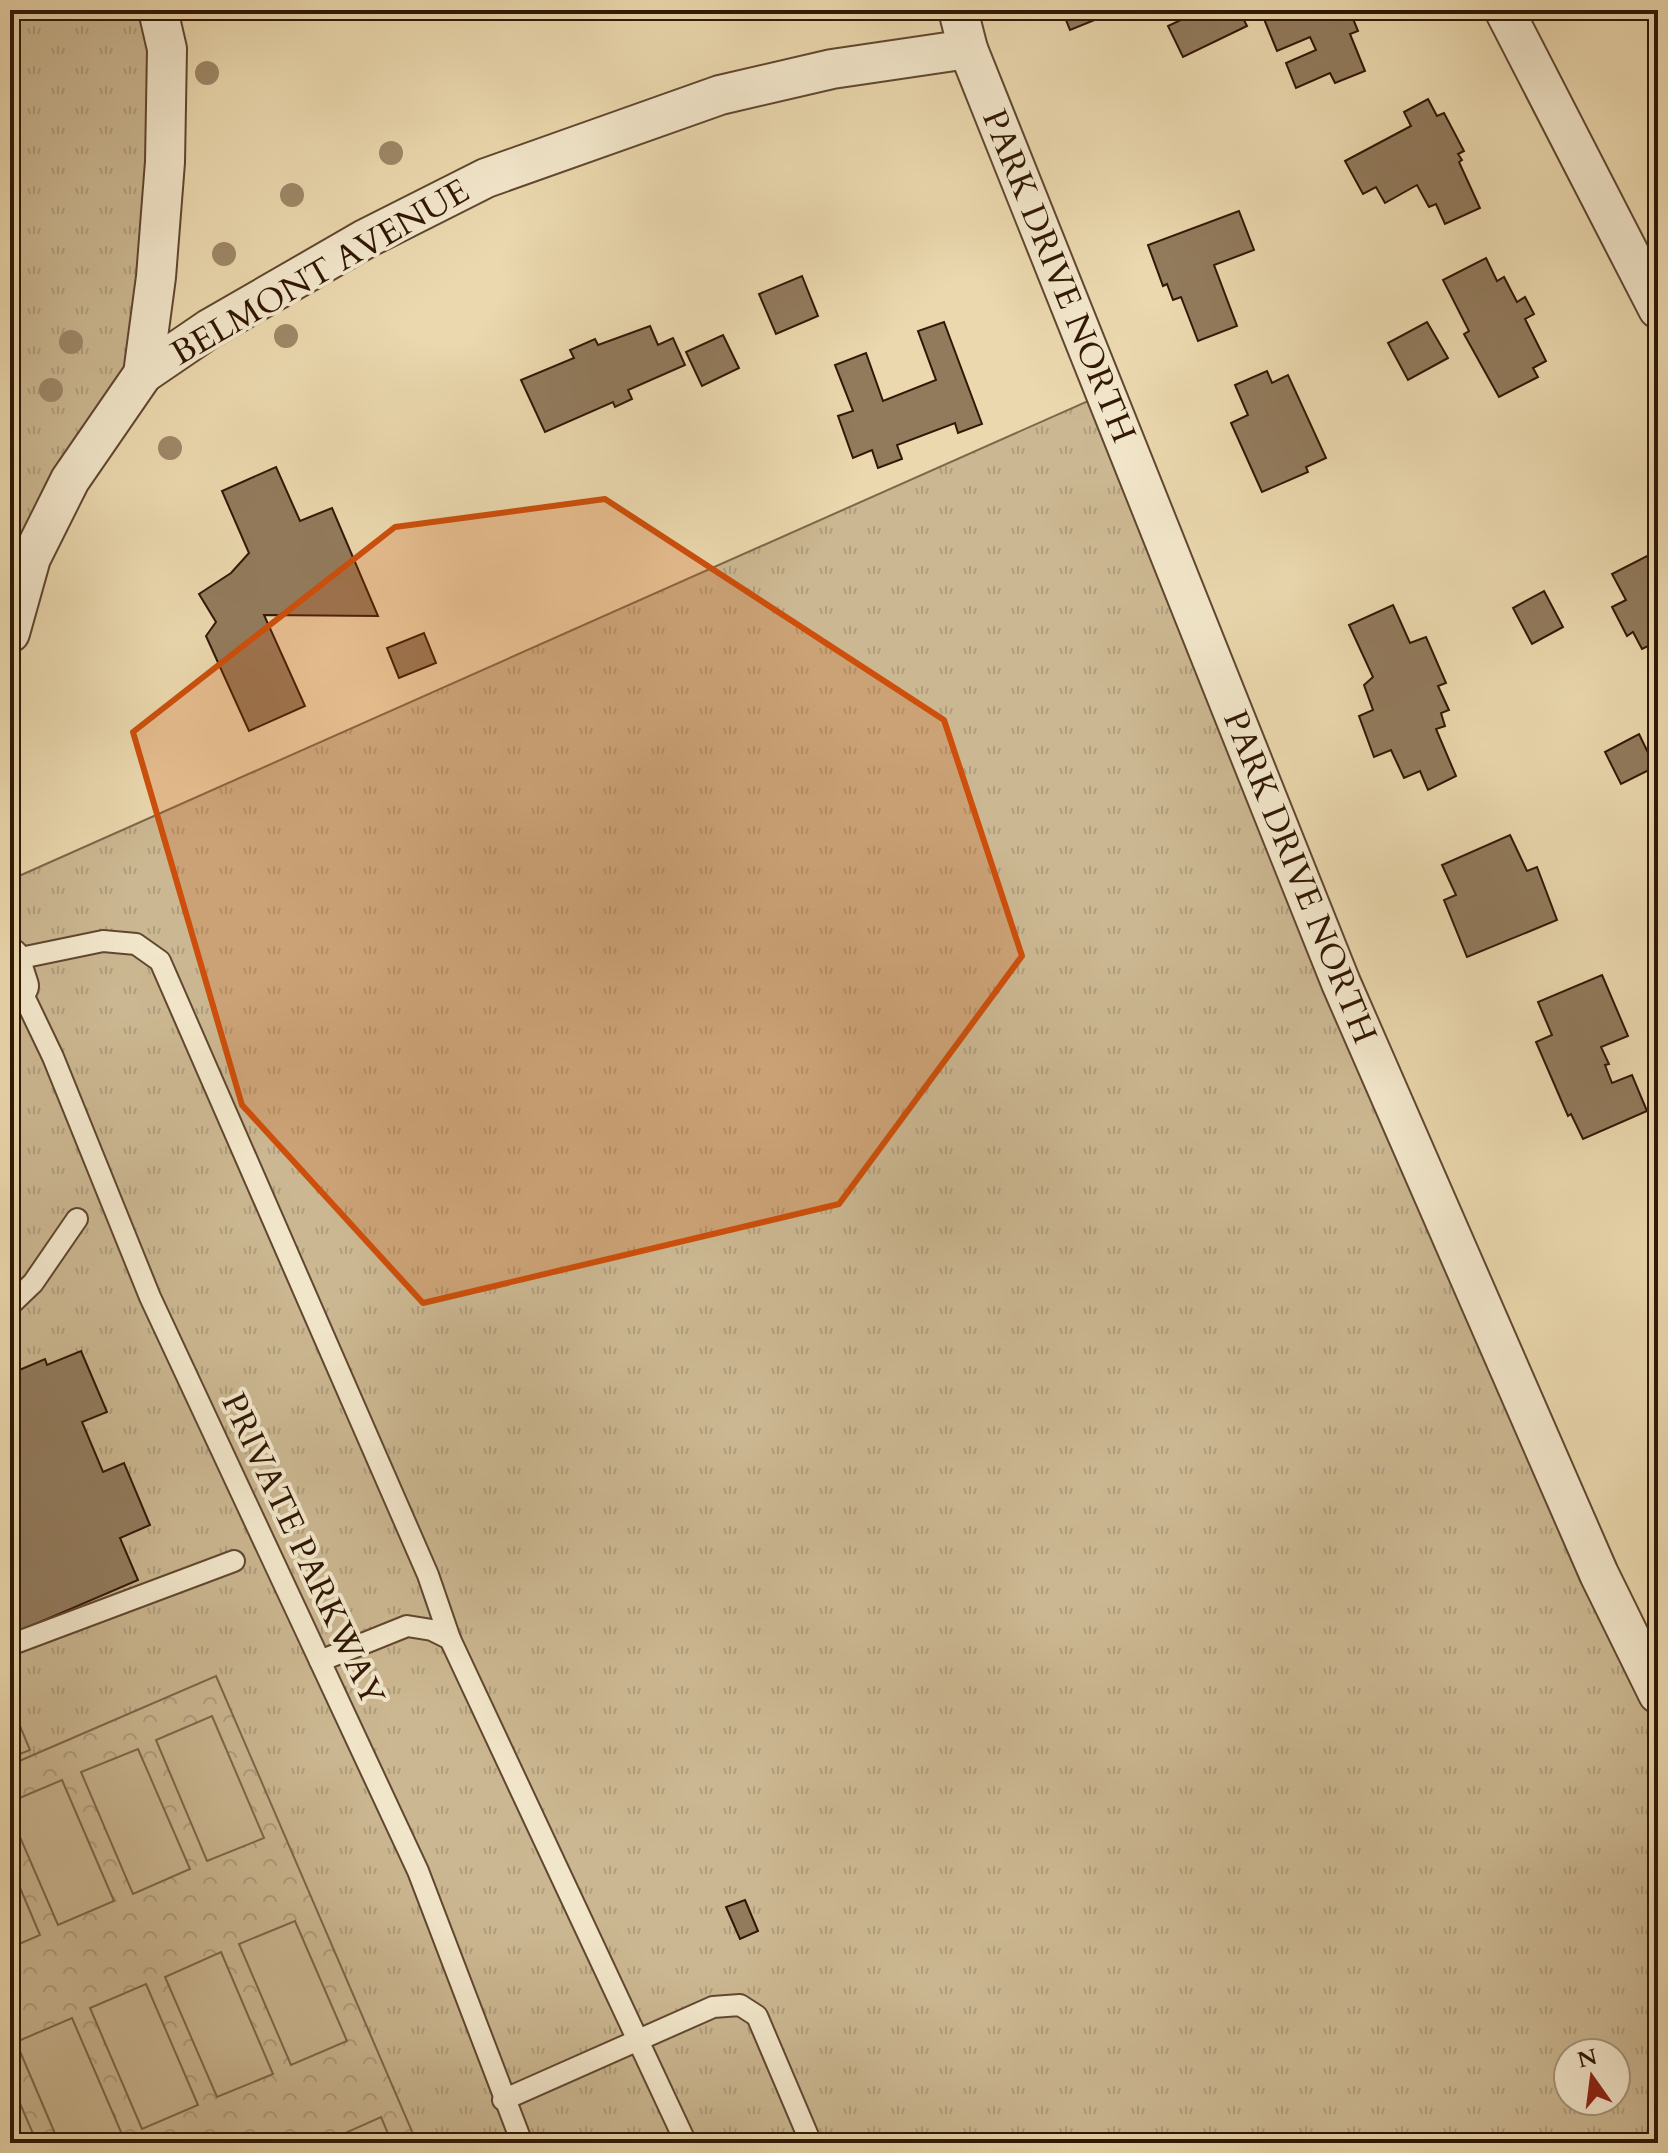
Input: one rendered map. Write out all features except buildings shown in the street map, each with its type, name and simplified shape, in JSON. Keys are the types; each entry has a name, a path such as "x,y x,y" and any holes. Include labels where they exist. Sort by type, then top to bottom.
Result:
{"street":[{"name":"BELMONT AVENUE","path":"143,374 156,277 165,162 167,49 158,10"},
{"path":"958,10 968,49"},
{"path":"1504,10 1658,309"},
{"name":"BELMONT AVENUE","path":"10,633 31,558 70,480 143,374 209,329 339,254 486,178 720,95 832,69 968,49"},
{"name":"PARK DRIVE NORTH","path":"968,49 1341,983 1599,1574 1658,1694"}],"lane":[{"path":"13,968 103,941 136,944 160,961 422,1561 450,1639 686,2143"},
{"name":"PRIVATE PARKWAY","path":"13,968 53,1057 150,1297 418,1871 522,2143"},
{"path":"10,1305 33,1283 77,1219"},
{"path":"10,1645 234,1561"},
{"path":"320,1661 407,1626 432,1630 450,1639"},
{"path":"503,2100 713,2007 740,2005 757,2016 811,2143"}],"highlighted area":[{"path":"605,499 944,720 1022,956 839,1204 423,1303 242,1105 133,732 395,527"}],"green space":[{"path":"10,10 141,10 152,48 146,228 127,366 10,622"},
{"path":"1097,397 1658,1699 1658,2143 10,2143 10,880"},
{"path":"216,1676 417,2143 10,2143 10,1765"},
{"path":"10,1702 30,1750 10,1758"},
{"path":"212,1716 264,1838 207,1861 156,1740"},
{"path":"138,1749 190,1869 133,1894 81,1772"},
{"path":"62,1780 114,1901 58,1925 10,1814 10,1802"},
{"path":"10,1864 40,1935 10,1948"},
{"path":"295,1921 347,2041 291,2065 239,1944"},
{"path":"221,1952 273,2074 217,2097 165,1977"},
{"path":"146,1984 198,2105 142,2129 90,2008"},
{"path":"72,2018 124,2139 114,2143 59,2143 16,2042"},
{"path":"10,2080 37,2143 10,2143"},
{"path":"381,2117 392,2143 325,2142"}]}
